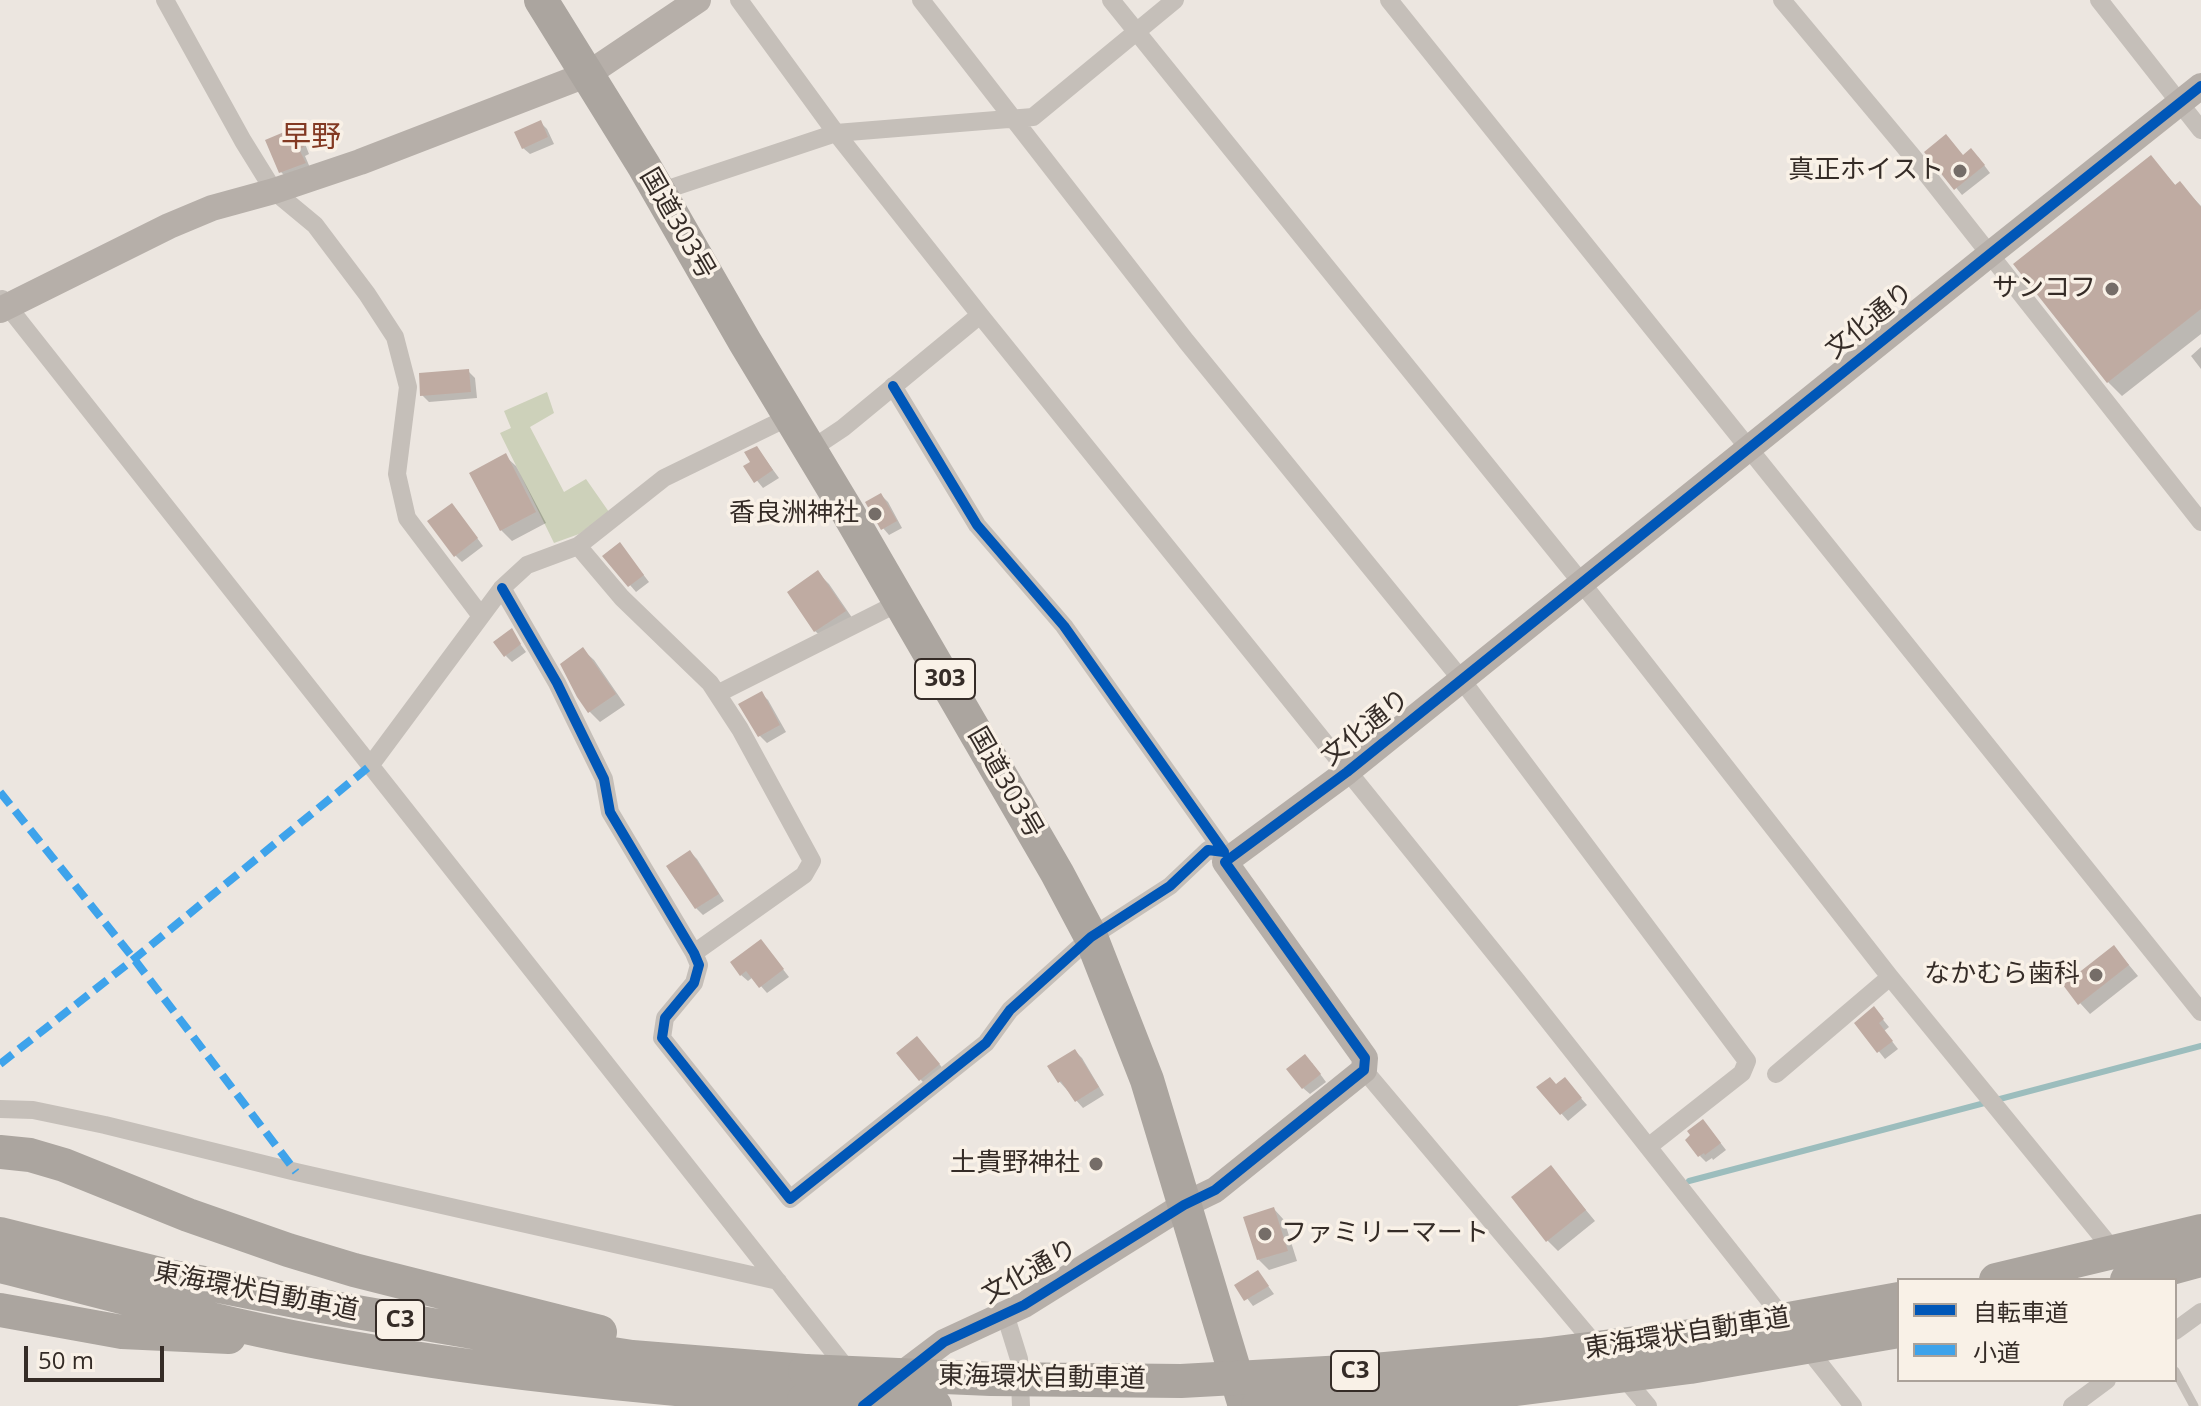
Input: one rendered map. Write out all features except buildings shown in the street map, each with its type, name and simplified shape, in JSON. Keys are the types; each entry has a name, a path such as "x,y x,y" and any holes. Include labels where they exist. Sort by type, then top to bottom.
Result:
{"highway":[{"name":"国道303号","path":"541,0 659,192 900,602 1091,937 1147,1080 1245,1406"},
{"path":"0,1152 30,1155 64,1165 188,1215 354,1270 740,1365"},
{"path":"2004,1278 2201,1231"},
{"name":"東海環状自動車道","path":"0,1234 168,1276 316,1305 632,1357 740,1365 805,1386 935,1406"},
{"path":"2134,1278 2201,1260"},
{"name":"東海環状自動車道","path":"0,1266 317,1342 462,1365 623,1385 805,1386 991,1379 1181,1381 1363,1371 1541,1355 1706,1334 1897,1299"},
{"path":"0,1310 122,1332 317,1342"},
{"name":"東海環状自動車道","path":"1258,1406 1508,1390 1690,1367 1897,1331"}],"street":[{"path":"165,0 274,191 315,225 395,337 408,387 397,474 407,518 481,616"},
{"path":"698,0 588,74 360,162 212,208 3,304 778,1281 867,1402"},
{"path":"739,0 836,133 980,315 1517,981 1853,1406"},
{"path":"921,0 1186,341 1461,679 1747,1061 1742,1073 1648,1147"},
{"path":"1111,0 1581,582 1890,977 2135,1278"},
{"path":"659,192 836,133 1033,117 1175,0"},
{"path":"1389,0 2201,1012"},
{"path":"1782,0 1990,254 2201,522"},
{"path":"2099,0 2201,130"},
{"name":"文化通り","path":"867,1402 944,1342 1005,1314 1065,1281 1184,1205 1215,1190 1364,1070 1365,1058 1225,862 1347,772 2201,86"},
{"path":"810,450 843,428 980,315"},
{"path":"502,588 557,683 604,779 610,812 699,965 694,983 665,1018 662,1038 790,1199 986,1043 1010,1010 1091,937 1170,886 1208,850 1224,852 1064,626 977,525 893,386"},
{"path":"370,766 502,588 527,565 578,546 664,478 789,417"},
{"path":"578,546 622,598 710,683 740,729 812,861 804,875 694,953"},
{"path":"717,694 900,602"},
{"path":"1776,1074 1890,977"},
{"path":"1364,1070 1648,1406"},
{"path":"0,1109 33,1110 105,1125 778,1281"},
{"path":"2177,1328 2201,1312"},
{"path":"1005,1314 1019,1359 1021,1406"},
{"path":"2073,1406 2104,1382"}],"lane":[{"path":"2177,1375 2194,1406"}],"green space":[{"path":"547,392 554,413 530,427 564,492 586,479 609,512 579,534 554,543 500,433 511,428 504,411"}],"waterway":[{"path":"1689,1181 2201,1046"}],"marked path":[{"path":"0,1064 370,766"},
{"path":"0,792 134,959 296,1172"}],"cycle path":[{"path":"863,1406 944,1342 1024,1305 1184,1205 1215,1190 1364,1070 1365,1058 1225,862 1347,772 2201,86"},
{"path":"502,588 557,683 604,779 610,812 699,965 694,983 665,1018 662,1038 790,1199 986,1043 1010,1010 1091,937 1170,886 1208,850 1224,852 1064,626 977,525 893,386"}],"place":[{"name":"真正ホイスト","path":"1960,171"},
{"name":"サンコフ","path":"2112,289"},
{"name":"香良洲神社","path":"875,514"},
{"name":"なかむら歯科","path":"2096,975"},
{"name":"土貴野神社","path":"1096,1164"},
{"name":"ファミリーマート","path":"1265,1234"}],"district":[{"name":"早野","path":"311,138"}]}
